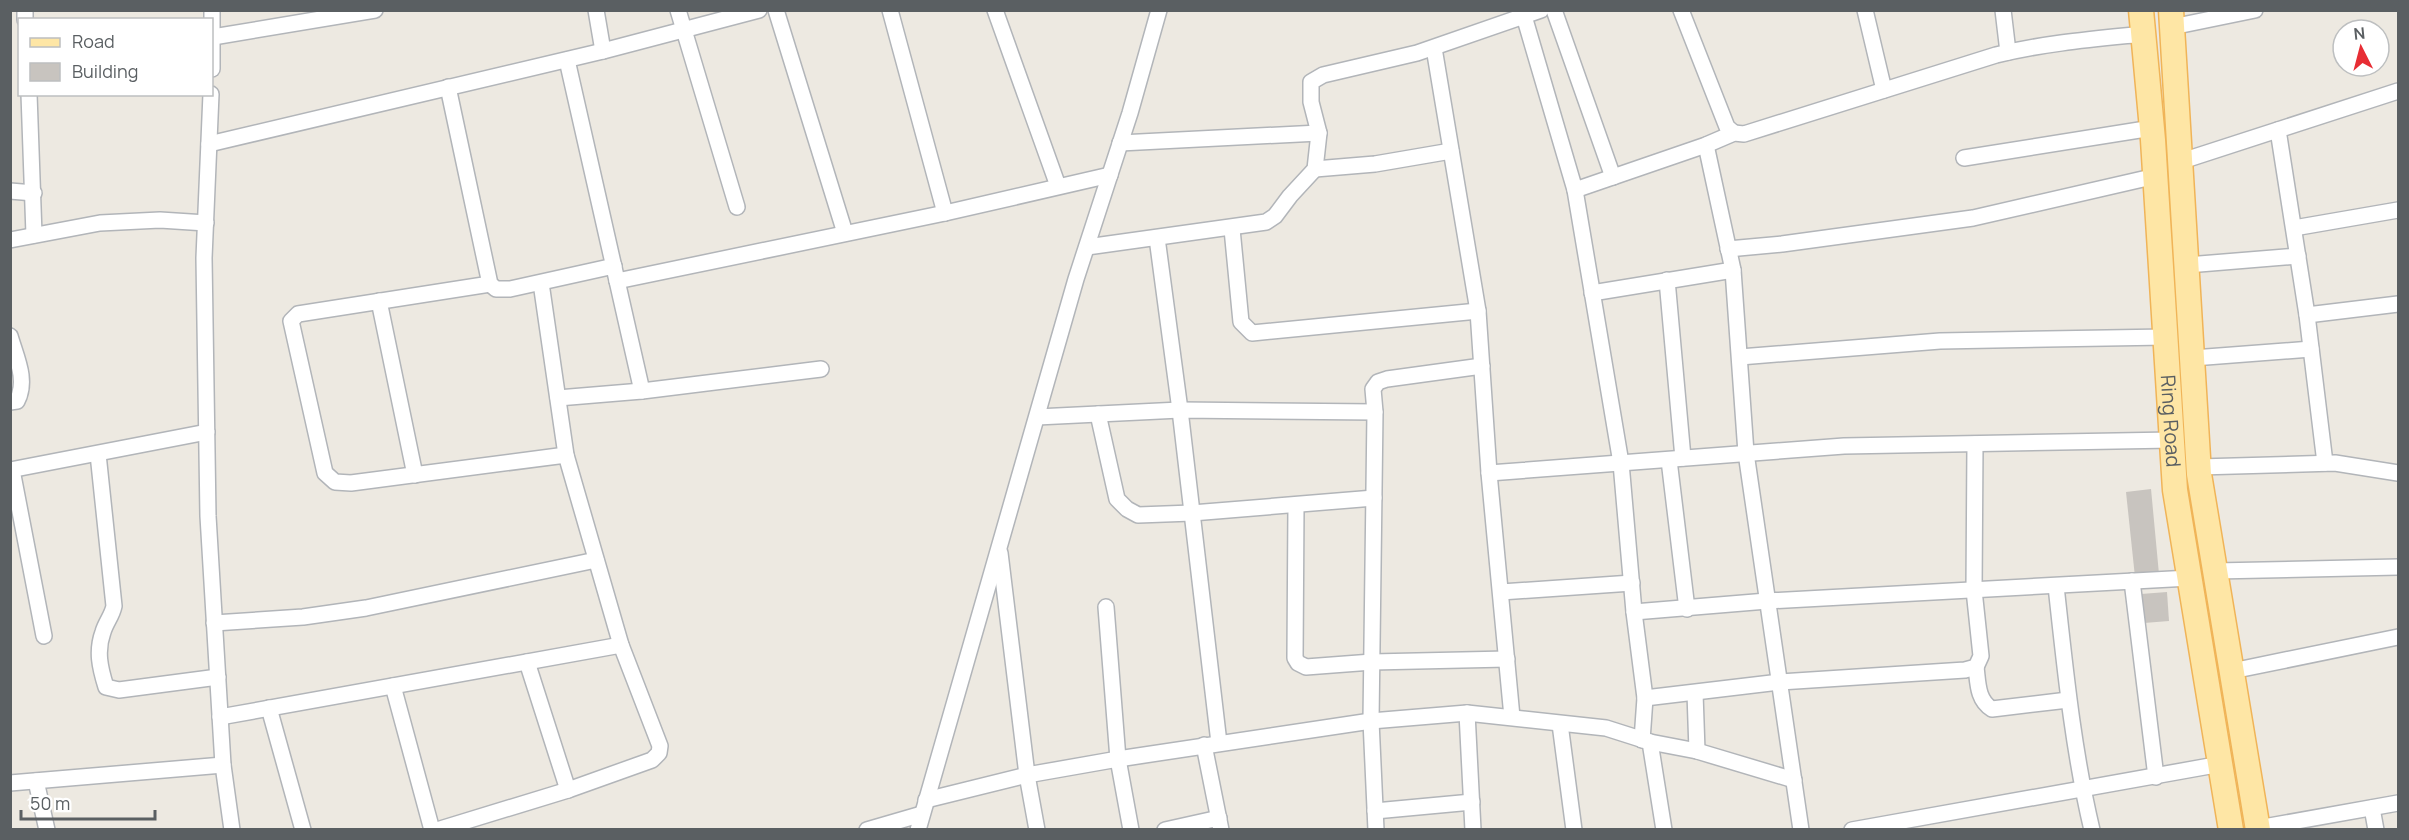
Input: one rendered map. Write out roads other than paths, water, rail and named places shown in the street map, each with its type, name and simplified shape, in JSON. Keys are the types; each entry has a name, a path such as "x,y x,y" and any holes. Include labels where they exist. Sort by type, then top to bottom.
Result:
{"main road":[{"name":"Ring Road","path":"2171,19 2199,467 2258,829"},
{"name":"Ring Road","path":"2142,22 2156,176 2175,490 2231,830"}],"street":[{"path":"213,37 375,10"},
{"path":"596,10 603,51"},
{"path":"678,10 736,207"},
{"path":"209,144 567,60 759,10"},
{"path":"776,10 845,233"},
{"path":"890,10 945,213"},
{"path":"995,10 1058,186"},
{"path":"918,830 1037,417 1159,10"},
{"path":"1087,247 1232,229 1266,222 1275,216 1315,169 1319,133 1311,102 1311,82 1323,75 1434,48 1540,10"},
{"path":"1554,10 1613,177"},
{"path":"1681,10 1727,127 1734,133"},
{"path":"1865,10 1884,90"},
{"path":"2002,10 2008,52"},
{"path":"2171,19 2255,10"},
{"path":"1524,16 1575,190 1621,463 1644,698 1646,741 1664,830"},
{"path":"1575,190 1706,145 1734,133 1744,134 2008,52 2062,42 2142,22"},
{"path":"1434,48 1478,311 1489,473 1512,717"},
{"path":"567,60 642,392"},
{"path":"448,87 490,284 496,289 510,290 541,283 616,274 845,233 945,213 1110,175"},
{"path":"2181,161 2398,90"},
{"path":"29,96 34,235"},
{"path":"211,96 206,223 208,516 223,765 232,830"},
{"path":"1964,158 2152,128"},
{"path":"2278,130 2307,315 2325,463"},
{"path":"1120,143 1319,133"},
{"path":"1706,145 1732,270 1746,453 1801,830"},
{"path":"1315,169 1375,164 1451,151"},
{"path":"1728,249 1782,244 1973,218 2156,176"},
{"path":"10,191 34,193"},
{"path":"2294,228 2398,210"},
{"path":"10,240 100,223 160,220 206,223"},
{"path":"1232,229 1241,322 1252,333 1478,311"},
{"path":"1157,238 1192,513 1220,824 1165,830"},
{"path":"2187,265 2298,256"},
{"path":"1592,293 1732,270"},
{"path":"1667,280 1676,459 1687,609"},
{"path":"437,830 568,790 652,760 659,753 660,746 656,732 621,645 567,454 541,283"},
{"path":"490,284 298,314 291,321 325,473 335,482 351,483 567,454"},
{"path":"379,301 415,475"},
{"path":"2307,315 2398,304"},
{"path":"10,336 23,379 22,391 17,401 10,402"},
{"path":"1740,357 1940,341 2166,337"},
{"path":"2193,358 2311,349"},
{"path":"1376,830 1371,721 1375,412 1373,389 1377,382 1482,366"},
{"path":"558,398 642,392 821,369"},
{"path":"1037,417 1180,410 1375,412"},
{"path":"1098,414 1117,499 1127,510 1138,515 1192,513 1374,498"},
{"path":"44,636 11,470 207,432"},
{"path":"1489,473 1844,446 2172,440"},
{"path":"1975,444 1974,590 1981,656 1976,667 1980,697 1985,705 1992,709 2068,700"},
{"path":"98,454 114,606 111,618 104,629 99,649 100,670 106,687 119,690 218,677"},
{"path":"2199,467 2325,463 2398,473"},
{"path":"1296,504 1295,658 1298,663 1306,667 1507,659"},
{"path":"999,547 1027,775 1037,830"},
{"path":"214,623 303,617 366,608 596,560"},
{"path":"2215,571 2398,567"},
{"path":"1634,612 1767,601 2190,578"},
{"path":"2132,581 2156,777"},
{"path":"1501,592 1632,583"},
{"path":"2056,586 2068,700 2082,790 2092,830"},
{"path":"1106,607 1118,759 1131,830"},
{"path":"2232,671 2398,638"},
{"path":"220,717 621,645"},
{"path":"527,662 568,790"},
{"path":"1644,698 1780,682 1965,670 1976,667"},
{"path":"393,686 432,830"},
{"path":"1695,693 1697,751"},
{"path":"269,708 303,830"},
{"path":"867,830 924,807 1027,775 1212,744 1371,721 1467,713 1606,728 1646,741 1697,751 1794,780"},
{"path":"1467,713 1473,830"},
{"path":"1560,724 1574,830"},
{"path":"1852,830 2221,764"},
{"path":"10,783 223,765"},
{"path":"36,781 47,830"},
{"path":"1375,811 1472,802"},
{"path":"2258,829 2398,803"},
{"path":"2372,808 2376,830"}]}
